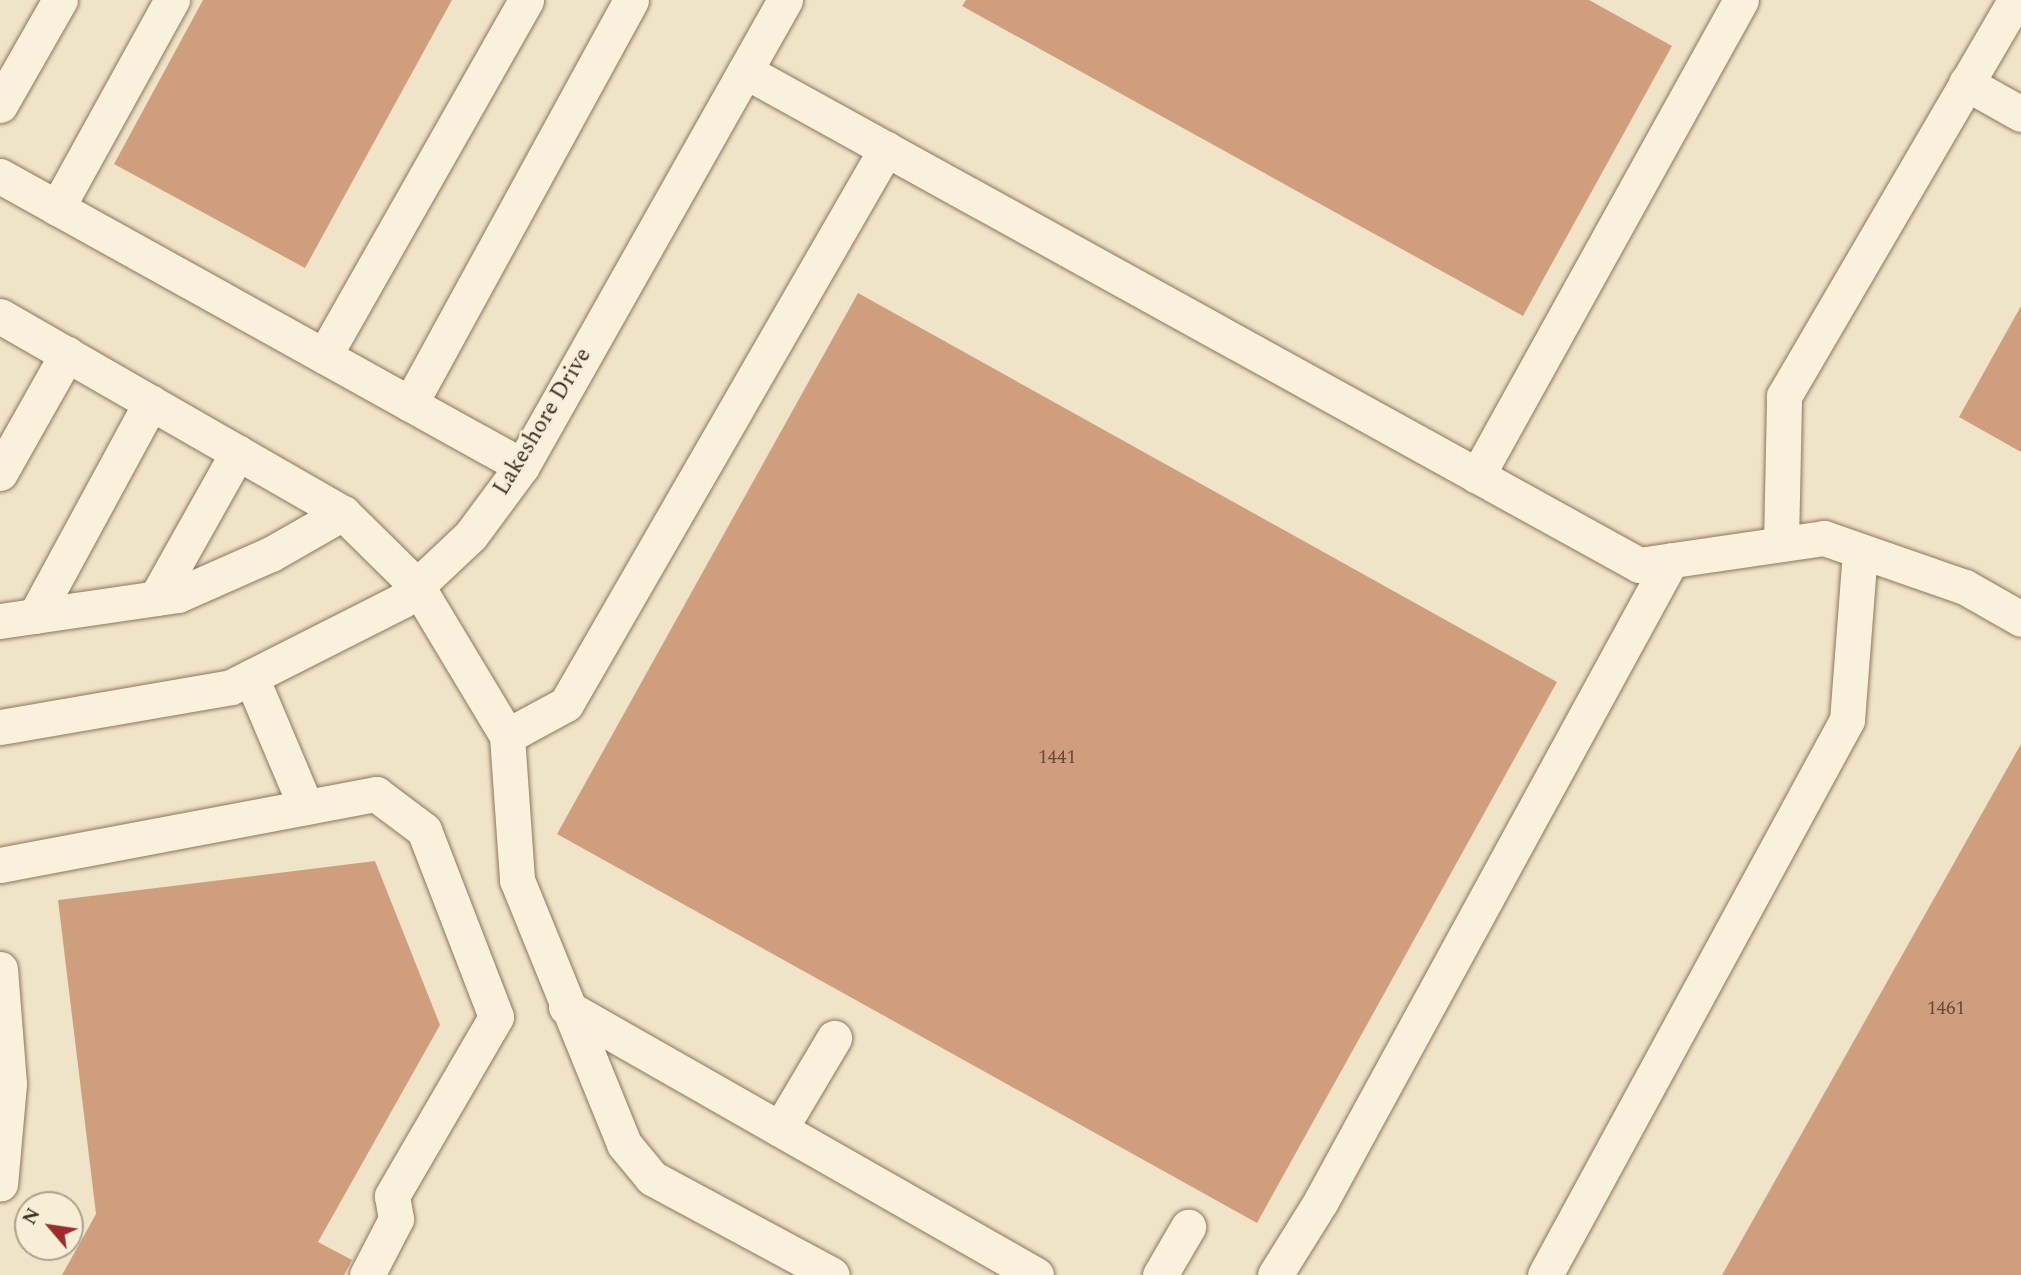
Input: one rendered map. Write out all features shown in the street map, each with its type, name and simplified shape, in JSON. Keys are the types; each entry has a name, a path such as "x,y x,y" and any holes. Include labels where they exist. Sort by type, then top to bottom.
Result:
{"street":[{"path":"0,105 60,0"},
{"path":"57,208 172,0"},
{"path":"324,356 526,0"},
{"path":"410,404 631,0"},
{"name":"Lakeshore Drive","path":"0,726 231,687 401,601 471,535 522,466 785,0"},
{"path":"1477,476 1741,0"},
{"path":"1781,544 1784,397 2015,0"},
{"path":"745,71 1639,565 1824,538 1965,587 2021,619"},
{"path":"1966,83 2021,114"},
{"path":"508,736 566,704 886,149"},
{"path":"0,176 522,466"},
{"path":"0,316 343,513 417,586 508,736 517,880 566,1007 624,1144 652,1178 832,1275"},
{"path":"0,474 67,354"},
{"path":"35,616 151,402"},
{"path":"156,598 238,453"},
{"path":"0,621 178,595 271,554 343,513"},
{"path":"1545,1275 1847,720 1860,551"},
{"path":"1275,1275 1321,1201 1671,561"},
{"path":"251,677 306,807"},
{"path":"0,865 376,794 424,830 496,1017 392,1196 396,1219 368,1275"},
{"path":"0,969 9,1084 0,1184"},
{"path":"566,1007 1036,1275"},
{"path":"780,1129 834,1038"},
{"path":"1160,1275 1188,1227"}],"building":[{"path":"203,0 452,0 305,268 114,164"},
{"path":"966,0 1589,0 1672,46 1523,316 962,6"},
{"path":"858,293 1557,682 1257,1223 557,834"},
{"path":"2021,306 2021,452 1959,417"},
{"path":"2021,744 2021,1275 1722,1275"},
{"path":"375,861 440,1025 318,1242 352,1260 344,1275 62,1275 70,1261 84,1261 84,1236 96,1214 58,900"}]}
